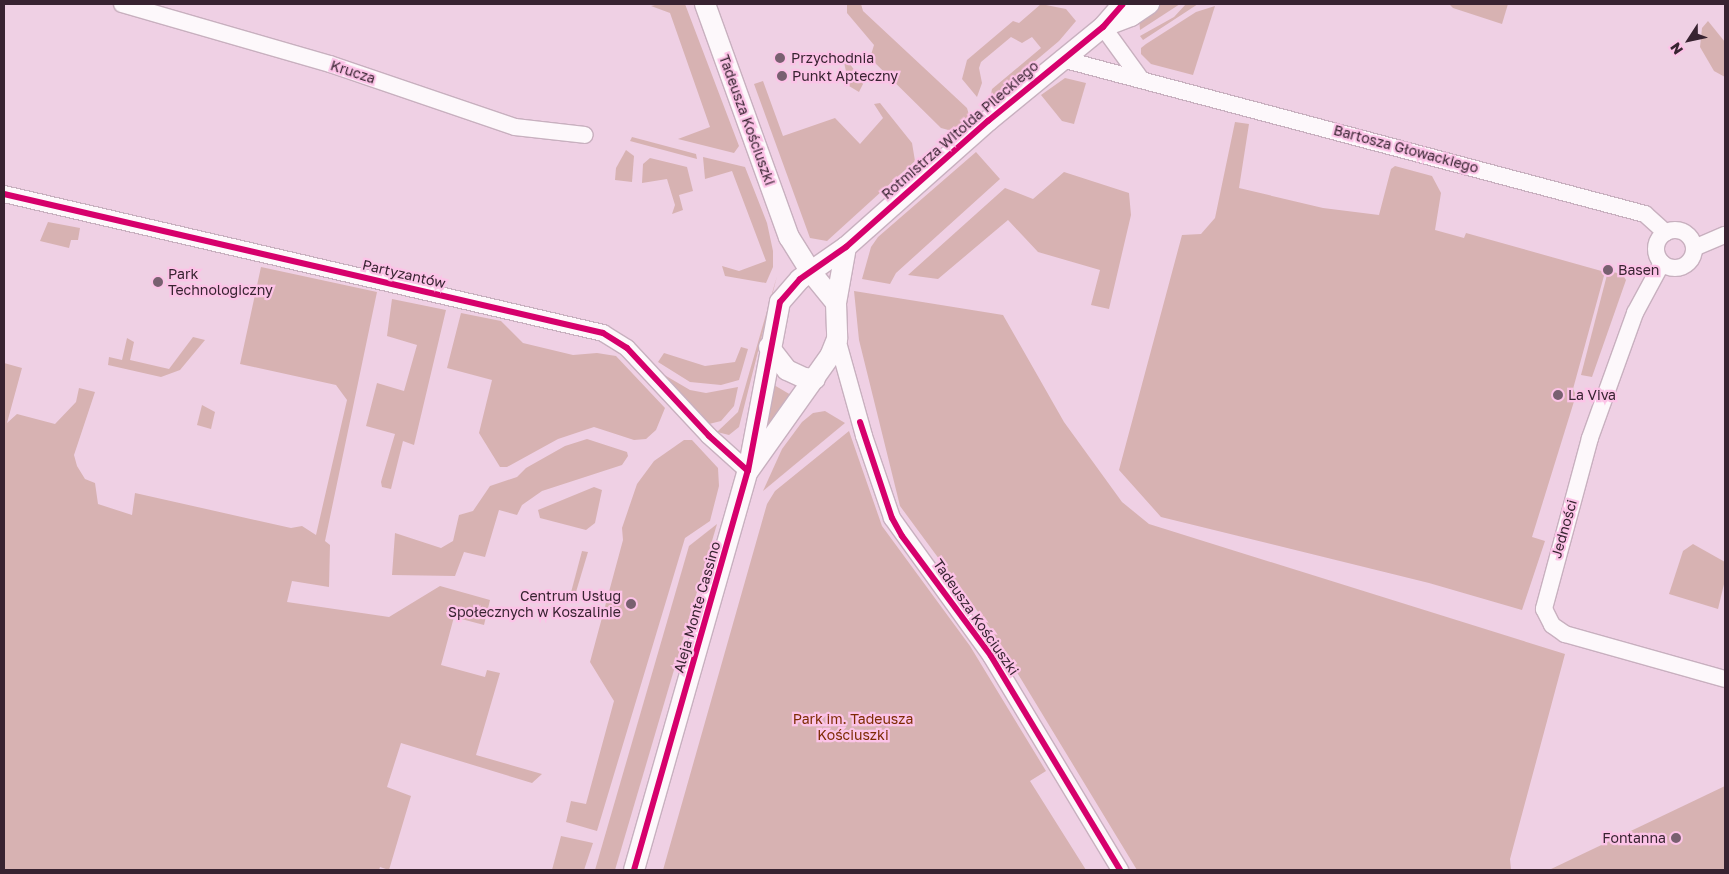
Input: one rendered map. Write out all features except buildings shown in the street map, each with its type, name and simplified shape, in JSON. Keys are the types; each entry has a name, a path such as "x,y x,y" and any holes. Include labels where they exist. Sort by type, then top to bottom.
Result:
{"street":[{"name":"Krucza","path":"122,4 330,64 515,127 585,135"},
{"name":"Tadeusza Kościuszki","path":"705,4 789,237 810,272 836,303"},
{"name":"Rotmistrza Witolda Pileckiego","path":"790,289 810,272 846,247 1062,59 1103,27 1123,4"},
{"name":"Rotmistrza Witolda Pileckiego","path":"1103,27 1131,16 1149,4"},
{"path":"1103,27 1140,78"},
{"name":"Bartosza Głowackiego","path":"1062,59 1140,78 1646,214 1666,233"},
{"name":"Partyzantów","path":"4,194 603,333 627,348 709,436 748,471"},
{"path":"1666,233 1684,233 1694,248 1691,260 1680,268 1662,263 1657,245 1666,233"},
{"path":"1694,248 1725,235"},
{"name":"Tadeusza Kościuszki","path":"789,237 790,289"},
{"path":"837,339 836,303 846,247"},
{"name":"Jedności","path":"1662,263 1635,313 1596,420 1544,609 1552,625 1565,634 1725,679"},
{"name":"Aleja Monte Cassino","path":"634,870 748,471 769,347 780,302 790,289"},
{"name":"Tadeusza Kościuszki","path":"837,339 864,436 892,518 991,656 1120,870"},
{"name":"Aleja Monte Cassino","path":"748,471 815,379 837,339"},
{"path":"769,347 787,370 804,378 815,379"}],"green space":[{"path":"659,4 685,4 739,146 734,153 678,139 710,127 670,13 651,6"},
{"path":"847,4 861,4 863,11 967,108 969,115 958,127 952,131 941,128 870,58 874,45 847,13"},
{"path":"1041,4 1066,9 1076,21 1059,41 990,99 992,89 1041,48 1032,37 1022,43 1011,37 981,62 979,68 982,83 977,97 962,79 967,60 1013,21 1019,23"},
{"path":"1161,4 1180,4 1140,30 1139,17"},
{"path":"1186,4 1198,4 1143,40 1140,36 1174,17"},
{"path":"1449,4 1508,4 1502,24 1453,8"},
{"path":"1215,6 1193,75 1151,64 1141,54 1141,48 1146,44 1196,12"},
{"path":"1708,21 1725,42 1725,77 1714,71 1700,47 1702,28"},
{"path":"844,62 850,64 863,84 859,92 849,86"},
{"path":"1065,78 1086,83 1074,124 1062,121 1041,95"},
{"path":"763,81 783,136 835,118 860,144 883,118 874,104 880,103 912,143 915,161 827,241 810,238 754,84"},
{"path":"1235,122 1249,124 1239,188 1323,208 1379,215 1391,169 1395,166 1432,176 1441,193 1435,230 1464,238 1466,233 1605,272 1573,389 1576,395 1532,537 1545,541 1522,610 1429,583 1161,517 1119,470 1182,235 1201,234 1215,218"},
{"path":"632,137 696,154 697,159 630,141"},
{"path":"626,150 634,156 632,182 615,180 616,168"},
{"path":"976,152 1000,179 896,273 890,284 862,279 871,247 878,237"},
{"path":"703,157 745,167 767,223 773,251 773,267 766,283 725,276 722,266 739,271 766,261 732,171 705,179"},
{"path":"650,158 687,167 693,191 679,195 683,210 672,214 675,205 667,179 642,183 643,164"},
{"path":"1064,172 1129,193 1131,215 1109,309 1091,305 1100,270 1038,252 1008,220 938,279 908,275 1005,188 1033,199"},
{"path":"48,222 80,228 78,240 71,240 69,248 40,241"},
{"path":"261,267 377,292 325,541 330,545 329,587 292,581 287,602 389,617 440,586 490,600 484,625 454,617 441,665 485,677 487,670 500,673 476,755 542,774 532,783 401,743 387,787 411,796 389,870 380,867 379,870 4,870 4,363 22,368 7,423 17,414 55,424 76,402 79,388 95,392 74,455 77,466 85,479 95,483 98,504 132,515 135,493 291,528 302,526 316,535 347,400 336,385 240,364"},
{"path":"1608,271 1622,274 1626,280 1592,377 1581,375"},
{"path":"777,276 739,427 729,435 717,432 738,412"},
{"path":"854,291 1003,315 1064,422 1122,502 1149,524 1565,654 1510,859 1511,870 1137,870 990,628 900,506 859,340"},
{"path":"392,299 446,310 414,445 403,441 391,489 382,487 381,482 395,434 366,426 377,383 404,391 417,345 387,336"},
{"path":"461,313 501,321 523,343 573,355 597,353 616,356 665,408 656,430 646,439 634,440 594,427 558,439 507,467 500,467 479,433 492,380 447,368"},
{"path":"193,337 205,340 180,370 161,377 108,365 109,357 122,360 127,338 134,342 130,360 169,369"},
{"path":"741,347 748,349 739,380 721,385 690,382 658,362 664,353 705,366 735,362"},
{"path":"661,373 690,390 706,393 738,387 734,406 721,421 709,424"},
{"path":"774,385 791,395 757,445"},
{"path":"202,405 215,412 211,429 197,425"},
{"path":"825,411 845,423 763,491 782,449 802,422 813,413"},
{"name":"Park im. Tadeusza Kościuszki","path":"849,431 882,526 970,646 1046,771 1030,781 1086,870 663,870 767,504 775,491"},
{"path":"587,439 627,452 628,456 622,465 542,491 522,505 517,515 499,510 485,557 464,552 455,576 392,575 395,533 441,548 453,541 459,515 473,511 490,486 517,477 526,468 565,446"},
{"path":"684,440 692,440 718,468 719,486 710,521 685,538 597,831 566,822 571,801 586,804 614,701 590,662 623,540 622,528 637,484 654,461"},
{"path":"594,487 602,490 595,523 586,530 540,518 538,510"},
{"path":"717,524 615,870 595,870 689,546"},
{"path":"1693,544 1725,562 1725,580 1718,609 1669,594 1683,551"},
{"path":"582,551 588,552 573,602 569,600"},
{"path":"1725,786 1725,870 1549,870"},
{"path":"561,836 593,843 584,870 552,870"}],"cycle path":[{"path":"634,870 748,471 780,302 800,279 846,247 988,121 1103,27 1123,4"},
{"path":"4,194 603,333 627,348 709,436 748,471"},
{"path":"860,422 892,518 902,536 991,656 1120,870"}],"place":[{"name":"Przychodnia","path":"780,58"},
{"name":"Punkt Apteczny","path":"782,76"},
{"name":"Basen","path":"1608,270"},
{"name":"Park Technologiczny","path":"158,282"},
{"name":"La Viva","path":"1558,395"},
{"name":"Centrum Usług Społecznych w Koszalinie","path":"631,604"},
{"name":"Fontanna","path":"1676,838"}]}
